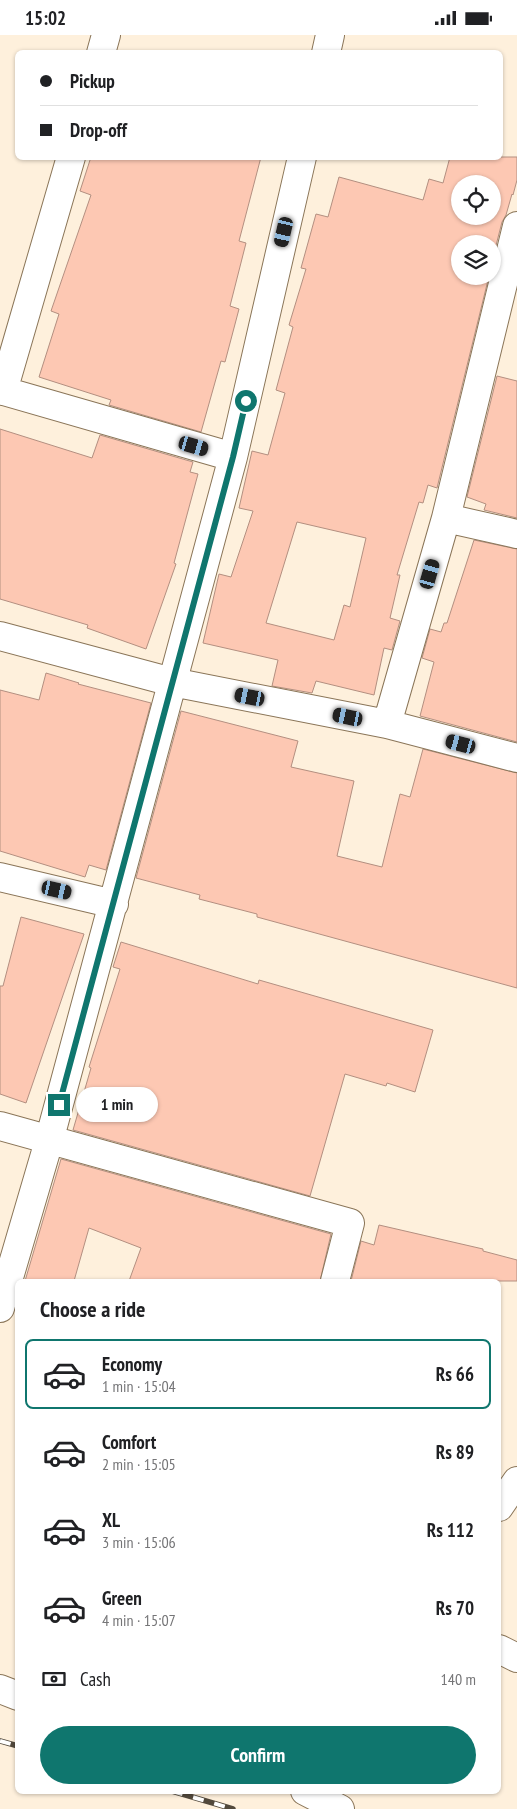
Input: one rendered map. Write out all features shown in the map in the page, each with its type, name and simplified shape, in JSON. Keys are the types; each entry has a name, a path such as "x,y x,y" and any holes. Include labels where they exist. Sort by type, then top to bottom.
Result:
{"street":[{"path":"102,50 106,35"},
{"path":"327,50 330,35"},
{"path":"70,160 1,390 233,457"},
{"path":"0,1308 49,1141 233,457 301,160"},
{"path":"387,724 446,518 517,226"},
{"path":"446,518 517,534"},
{"path":"0,636 172,681 387,724 517,758"},
{"path":"0,877 114,903"},
{"path":"0,1126 350,1223 336,1279"},
{"path":"0,1314 15,1317"},
{"path":"501,1504 517,1481"},
{"path":"501,1650 517,1658"},
{"path":"0,1689 15,1695"},
{"path":"311,1794 340,1809"}],"building":[{"path":"503,157 517,157 517,180 499,235 451,235 451,285 487,285 437,488 428,485 423,503 419,502 397,575 400,575 390,618 400,621 392,650 384,648 374,695 316,681 312,693 272,686 278,660 203,643 219,574 231,577 253,511 239,508 252,451 268,455 285,393 276,390 293,327 289,325 306,269 301,268 316,214 328,217 339,177 423,200 429,179 443,183 449,160 503,160","holes":["297,522 366,538 350,607 344,605 334,640 266,623"]},
{"path":"90,160 260,160 239,241 246,243 230,306 239,309 225,362 221,361 201,432 109,405 111,400 39,377 59,314 51,311 91,195 80,191"},
{"path":"497,376 517,381 517,518 484,510 486,504 467,497"},
{"path":"0,429 92,458 100,435 193,462 190,472 198,474 174,563 176,564 146,649 87,628 88,625 0,599"},
{"path":"474,540 517,549 517,742 420,716 434,662 422,658 430,629 441,632 444,623 447,623"},
{"path":"46,673 78,684 151,703 106,870 89,865 85,877 0,851 0,690 39,700"},
{"path":"181,711 298,741 291,767 354,781 337,856 382,867 400,794 410,797 423,749 517,773 517,988 257,917 257,914 199,899 200,895 136,878"},
{"path":"21,917 84,934 26,1103 0,1094 0,986 3,986"},
{"path":"121,942 258,984 259,980 433,1030 415,1092 387,1083 386,1086 345,1074 310,1196 73,1130 91,1068 89,1067 120,969 113,967"},
{"path":"61,1159 331,1234 320,1279 130,1279 141,1248 89,1228 75,1279 26,1279"},
{"path":"379,1225 483,1249 483,1251 517,1260 517,1281 501,1281 501,1279 352,1279 361,1241 374,1245"}],"railway":[{"path":"0,1741 15,1745"},
{"path":"182,1794 233,1809"}],"route":[{"path":"59,1105 233,457 246,401"}]}
